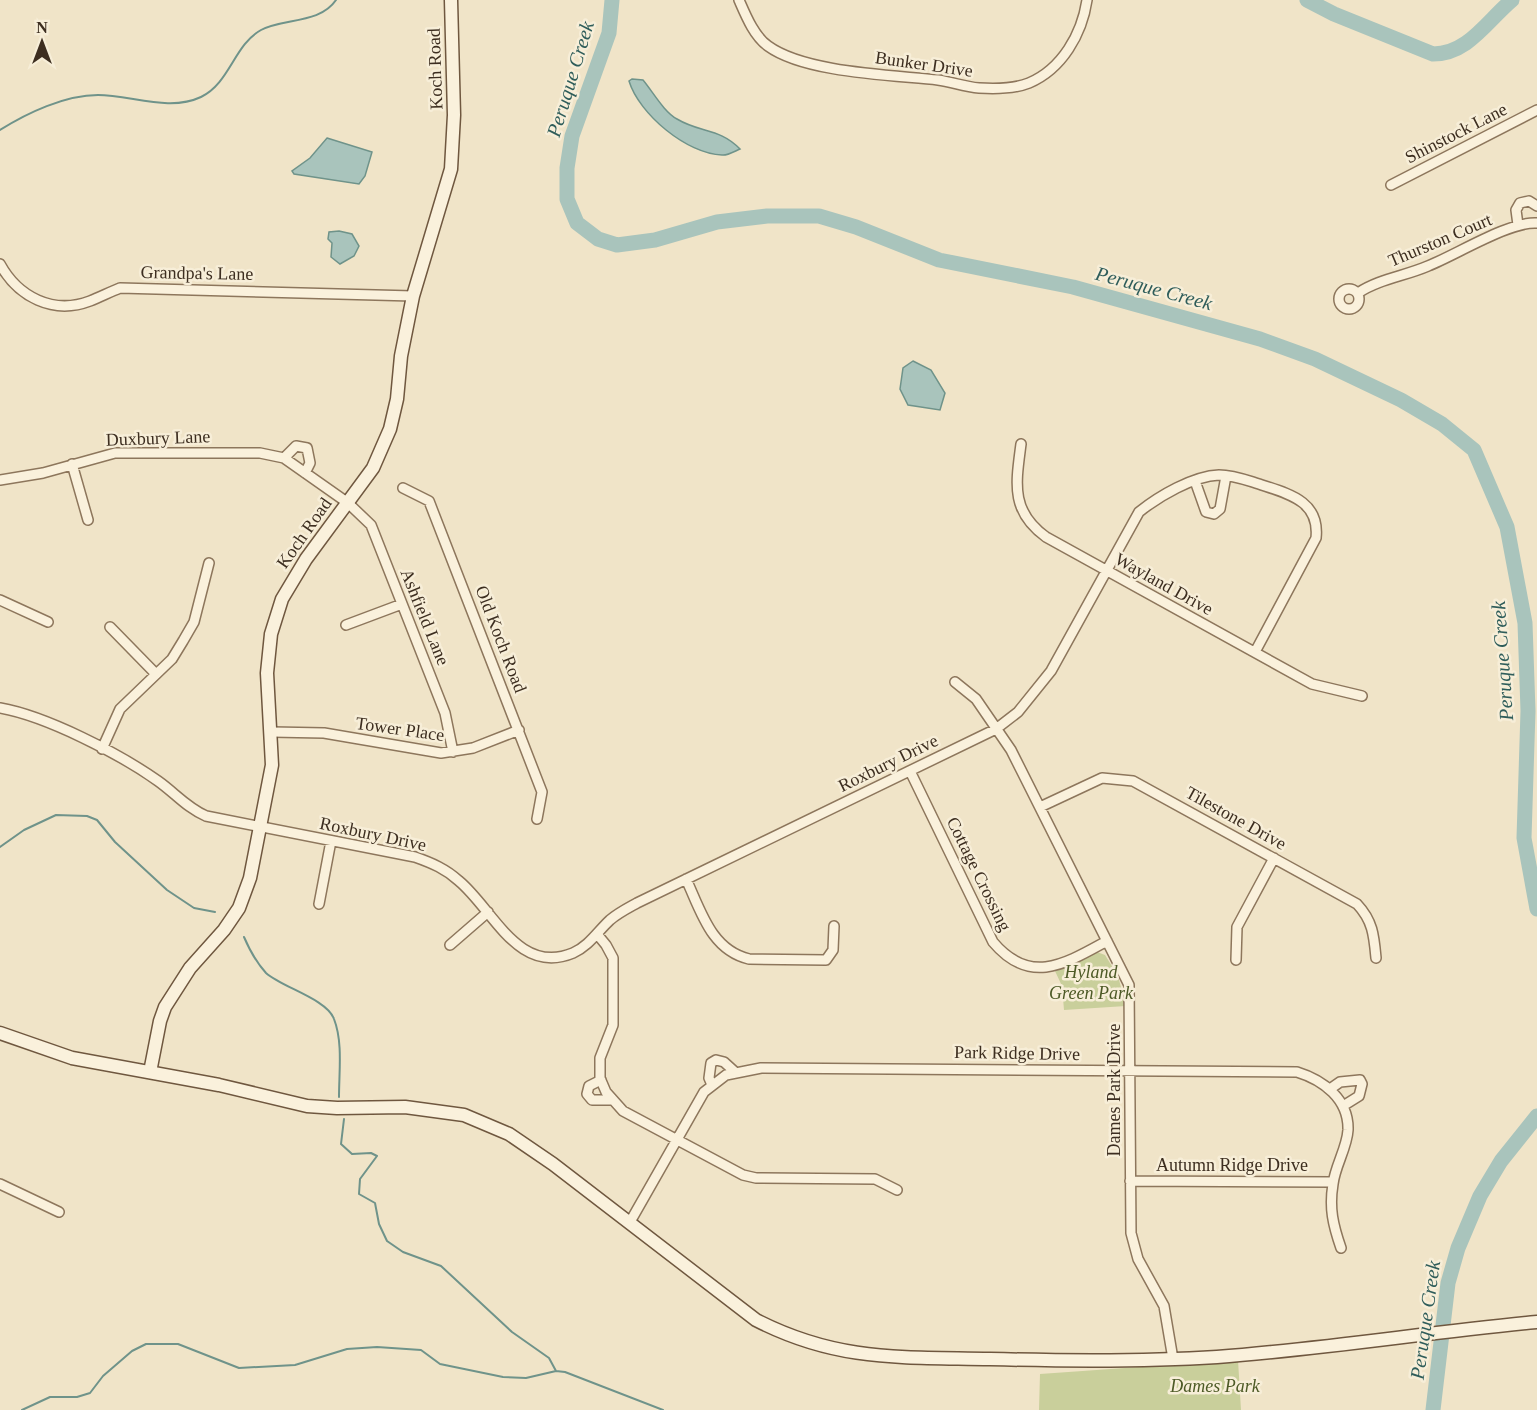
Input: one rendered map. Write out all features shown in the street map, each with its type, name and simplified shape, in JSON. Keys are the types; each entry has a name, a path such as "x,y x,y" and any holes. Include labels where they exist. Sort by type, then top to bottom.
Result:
{"main road":[{"name":"Koch Road","path":"150,1072 160,1021 172,993 190,968 224,930 239,908 250,878 272,765 267,673 271,634 282,599 306,559 373,468 386,443 398,399 401,356 413,296 451,169 454,115 452,0"},
{"path":"0,1033 72,1058 150,1072 308,1106 405,1107 464,1115 487,1122 530,1146 756,1320 812,1345 841,1352 897,1357 1084,1361 1173,1359 1537,1322"}],"street":[{"name":"Bunker Drive","path":"739,0 754,30 768,46 791,57 845,69 992,88 1028,83 1049,71 1067,52 1078,32 1087,0"},
{"name":"Shinstock Lane","path":"1391,185 1537,111"},
{"path":"1518,225 1516,210 1520,203 1529,201 1537,206"},
{"name":"Thurston Court","path":"1358,293 1372,284 1428,266 1518,225 1537,223"},
{"name":"Grandpa's Lane","path":"0,264 9,279 21,290 36,300 52,306 78,304 120,288 413,296"},
{"name":"Wayland Drive","path":"1021,444 1017,493 1021,509 1029,524 1046,537 1312,684 1362,696"},
{"path":"284,459 296,446 307,448 310,463 304,473"},
{"name":"Duxbury Lane","path":"0,480 116,453 260,453 284,459 348,503"},
{"path":"72,464 88,520"},
{"name":"Roxbury Drive","path":"0,708 30,716 102,749 160,782 195,812 415,857 440,866 460,881 512,941 527,952 542,957 560,957 574,953 587,945 611,919 626,909 996,729 1018,712 1051,671 1139,512 1151,502 1195,481 1217,475 1226,476 1297,496 1308,505 1317,527 1311,548 1255,652"},
{"path":"1195,481 1206,512 1214,514 1220,509 1226,476"},
{"name":"Old Koch Road","path":"403,488 429,501 542,792 537,819"},
{"name":"Ashfield Lane","path":"348,503 371,525 445,713 453,752"},
{"path":"102,749 120,709 172,659 194,622 209,563"},
{"path":"0,600 48,622"},
{"path":"346,625 402,604"},
{"path":"110,627 156,673"},
{"name":"Dames Park Drive","path":"955,682 976,699 1011,750 1129,984 1130,1225 1134,1246 1164,1306 1173,1359"},
{"name":"Tower Place","path":"272,732 324,733 419,752 453,752 519,730"},
{"name":"Cottage Crossing","path":"910,771 993,942 1008,958 1027,966 1049,968 1067,963 1107,941"},
{"name":"Tilestone Drive","path":"1040,807 1102,778 1125,779 1358,904 1367,914 1374,931 1376,958"},
{"path":"319,904 331,841"},
{"path":"1236,960 1237,927 1274,858"},
{"path":"686,879 716,940 727,952 738,957 760,960 826,960 833,950 834,926"},
{"path":"450,945 488,912"},
{"path":"597,934 613,958 613,1025 600,1058 601,1080 623,1111 743,1175 756,1178 875,1179 897,1190"},
{"name":"Park Ridge Drive","path":"712,1085 709,1071 711,1063 716,1060 724,1062 735,1072"},
{"name":"Park Ridge Drive","path":"630,1222 677,1140 693,1107 712,1085 735,1072 761,1068 1297,1072 1316,1078 1330,1089 1343,1106"},
{"path":"1330,1089 1350,1079 1360,1080 1363,1088 1359,1096 1343,1106 1348,1131 1333,1182 1330,1217 1341,1248"},
{"path":"601,1080 589,1086 587,1094 592,1101 613,1100"},
{"name":"Autumn Ridge Drive","path":"1130,1181 1333,1182"},
{"path":"0,1184 59,1212"}],"green space":[{"name":"Hyland Green Park","path":"1097,952 1105,955 1118,976 1126,1006 1064,1010 1062,986 1055,971"},
{"name":"Dames Park","path":"1238,1360 1241,1410 1039,1410 1040,1374"}],"water":[{"path":"643,80 672,116 694,127 725,137 740,149 722,155 708,153 680,140 654,119 643,106 634,94 629,81"},
{"path":"327,138 372,152 365,176 359,184 294,174 292,171 310,158"},
{"path":"339,231 352,234 359,246 354,256 340,264 331,257 332,243 328,239 329,232"},
{"path":"913,361 931,370 945,393 940,410 908,405 900,389 903,368"}],"waterway":[{"path":"0,130 47,106 85,96 111,96 163,103 189,101 201,97 219,83 244,45 261,30 311,17 329,8 336,0"},
{"name":"Peruque Creek","path":"612,0 609,33 572,136 567,168 567,199 577,223 598,239 617,245 655,240 717,222 767,216 819,216 856,227 939,260 1073,287 1260,339 1315,359 1401,400 1442,424 1474,450 1507,527 1525,623 1528,711 1524,838 1537,909"},
{"name":"Peruque Creek","path":"1307,0 1334,14 1433,54 1457,49 1476,35 1512,0"},
{"path":"0,847 24,830 56,815 87,816 97,820 115,842 167,890 194,908 215,912"},
{"path":"244,937 253,956 266,973 323,1005 330,1012 337,1028 340,1047 339,1097"},
{"name":"Peruque Creek","path":"1433,1410 1448,1283 1458,1248 1480,1196 1501,1161 1537,1116"},
{"path":"344,1119 341,1144 352,1154 371,1153 377,1156 360,1179 359,1194 375,1203 379,1224 387,1241 403,1252 441,1266 512,1332 549,1358 556,1371"},
{"path":"22,1410 50,1397 77,1397 90,1393 103,1376 132,1351 146,1344 178,1344 239,1368 295,1365 347,1349 377,1347 421,1350 440,1364 503,1377 526,1378 556,1371 565,1372 663,1410"}]}
